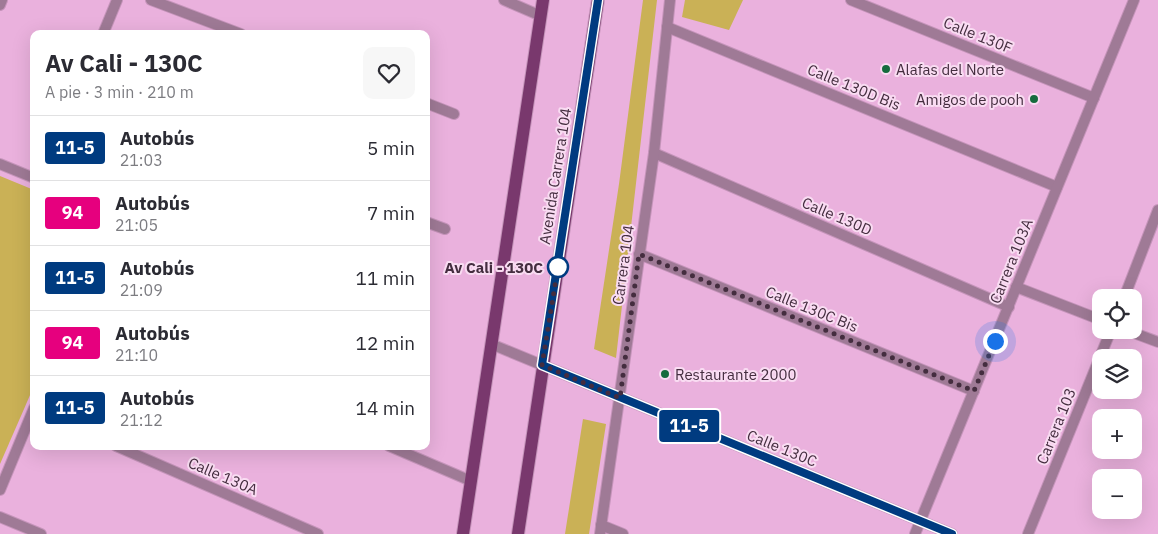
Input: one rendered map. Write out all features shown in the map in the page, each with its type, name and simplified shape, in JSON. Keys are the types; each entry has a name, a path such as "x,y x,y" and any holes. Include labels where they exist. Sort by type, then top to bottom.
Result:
{"main road":[{"path":"463,534 543,0"},
{"name":"Avenida Carrera 104","path":"518,534 598,0"}],"street":[{"path":"0,5 2,0"},
{"path":"105,30 117,0"},
{"path":"151,0 230,30"},
{"path":"504,0 541,16"},
{"name":"Carrera 104","path":"601,530 654,153 670,0"},
{"name":"Calle 130F","path":"851,0 1094,98"},
{"name":"Carrera 103A","path":"915,534 1134,0"},
{"name":"Calle 130D Bis","path":"668,27 1057,187"},
{"path":"430,105 454,114"},
{"name":"Calle 130D","path":"654,153 1008,307"},
{"path":"0,164 30,176"},
{"path":"1127,289 1158,210"},
{"path":"430,224 444,229"},
{"name":"Calle 130C Bis","path":"639,254 974,391"},
{"path":"1016,287 1092,317"},
{"path":"1142,336 1158,342"},
{"name":"Carrera 103","path":"1028,534 1107,339"},
{"name":"Calle 130C","path":"491,344 952,534"},
{"path":"0,490 30,417"},
{"name":"Calle 130A","path":"125,450 318,534"},
{"path":"398,450 471,481"},
{"path":"0,517 41,534"},
{"path":"601,530 623,534"}],"shaded area":[{"path":"643,0 657,0 616,358 594,349 619,184"},
{"path":"685,0 743,0 729,30 682,17"},
{"path":"0,176 30,188 30,395 0,464"},
{"path":"583,419 606,424 589,534 565,534"}],"bus line":[{"name":"11-5","path":"598,0 542,365 952,534"}],"place":[{"name":"Alafas del Norte","path":"886,69"},
{"name":"Amigos de pooh","path":"1034,99"},
{"name":"Av Cali - 130C","path":"558,267"},
{"name":"Restaurante 2000","path":"665,374"}],"route":[{"path":"558,267 542,365 620,398 639,254 974,391 995,341"}]}
